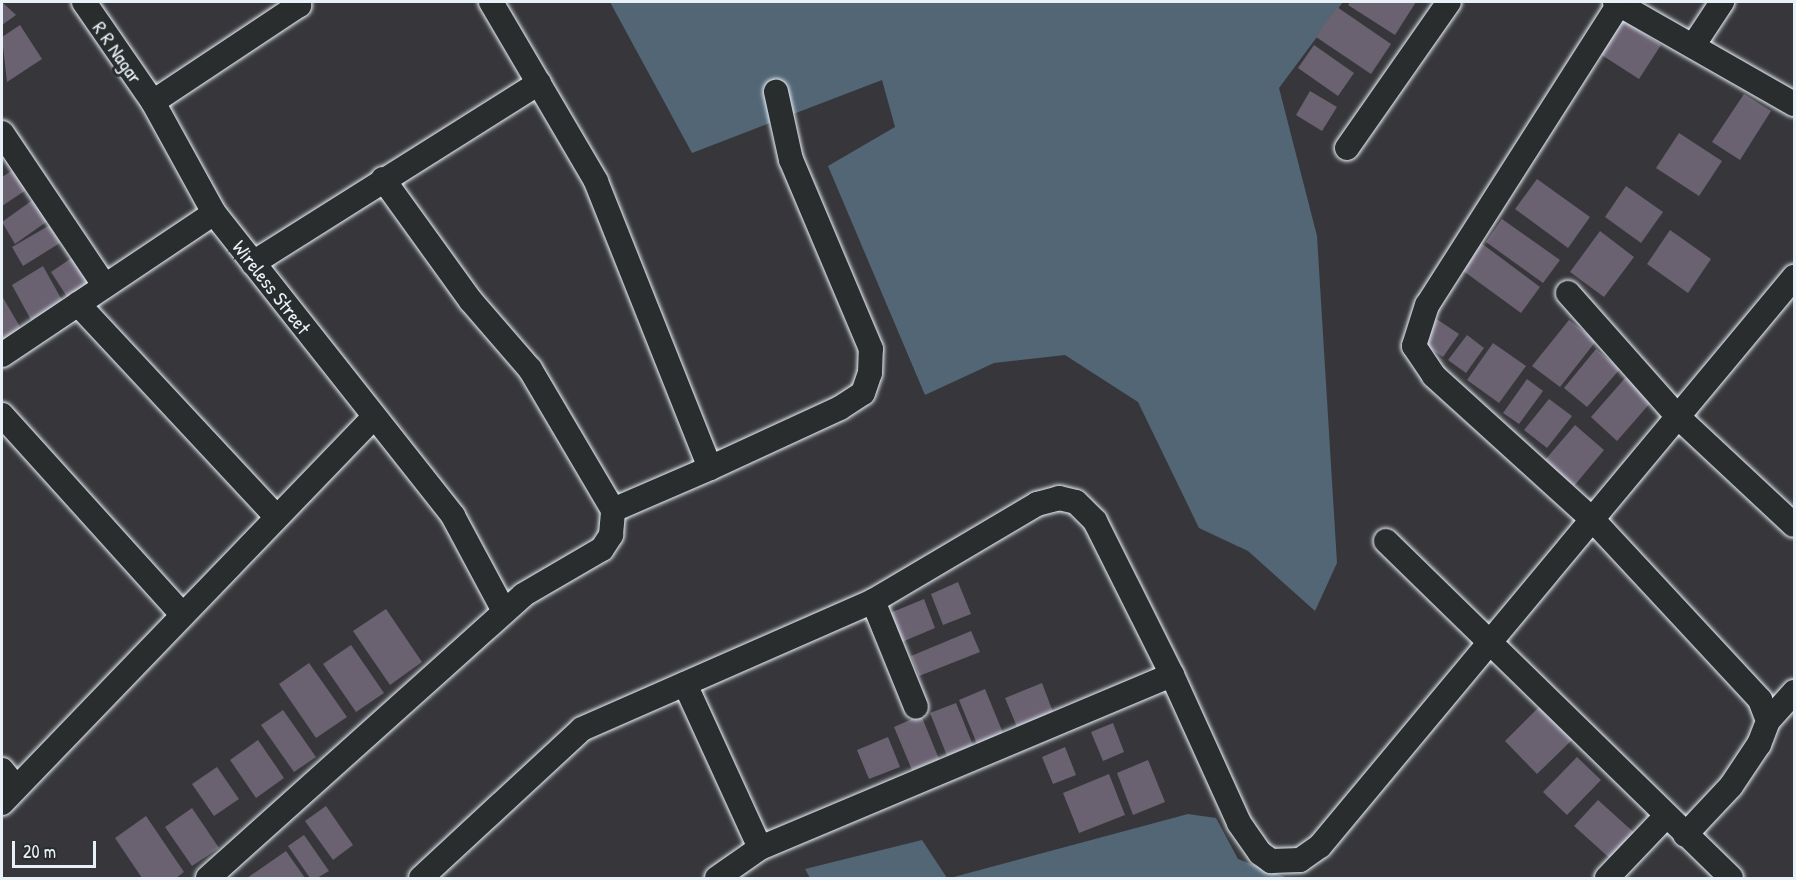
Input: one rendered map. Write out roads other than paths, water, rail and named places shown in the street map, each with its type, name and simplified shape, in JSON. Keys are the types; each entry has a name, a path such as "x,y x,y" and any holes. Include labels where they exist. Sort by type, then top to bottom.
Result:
{"street":[{"name":"R R Nagar","path":"84,2 153,102"},
{"path":"491,2 596,181 710,468"},
{"path":"1347,148 1449,2"},
{"path":"1693,46 1722,2"},
{"path":"153,102 301,3"},
{"path":"1768,721 1760,700 1737,672 1593,520 1434,376 1414,346 1427,305 1617,3 1794,104"},
{"path":"253,263 383,179 539,83"},
{"path":"613,510 840,408 863,393 870,373 871,349 791,160 776,92"},
{"name":"Wireless Street","path":"153,102 214,213 453,516 504,611"},
{"path":"2,133 105,286"},
{"path":"208,879 504,611 602,549 611,535 613,510 530,369 471,301 383,179"},
{"path":"2,355 214,213"},
{"path":"421,879 582,729 873,601 1037,504 1059,498 1076,502 1095,521 1172,675 1239,823 1260,853 1282,863 1300,860 1320,846 1493,642 1678,417 1786,302 1794,277"},
{"path":"1568,293 1678,417 1794,525"},
{"path":"78,304 276,516"},
{"path":"2,415 180,612"},
{"path":"6,786 374,417"},
{"path":"1386,541 1493,642 1731,879"},
{"path":"873,601 916,707"},
{"path":"717,879 760,848 1172,675"},
{"path":"685,684 760,848"},
{"path":"1686,835 1731,786 1768,721 1794,692"},
{"path":"1607,879 1666,816"}],"water":[{"path":"610,2 1343,2 1279,88 1317,236 1337,563 1315,611 1248,551 1199,528 1138,402 1065,355 994,363 925,395 828,166 895,127 882,80 692,153"},
{"path":"1188,814 1216,818 1238,859 1288,878 950,878"},
{"path":"922,840 947,878 810,878 805,869"}]}
